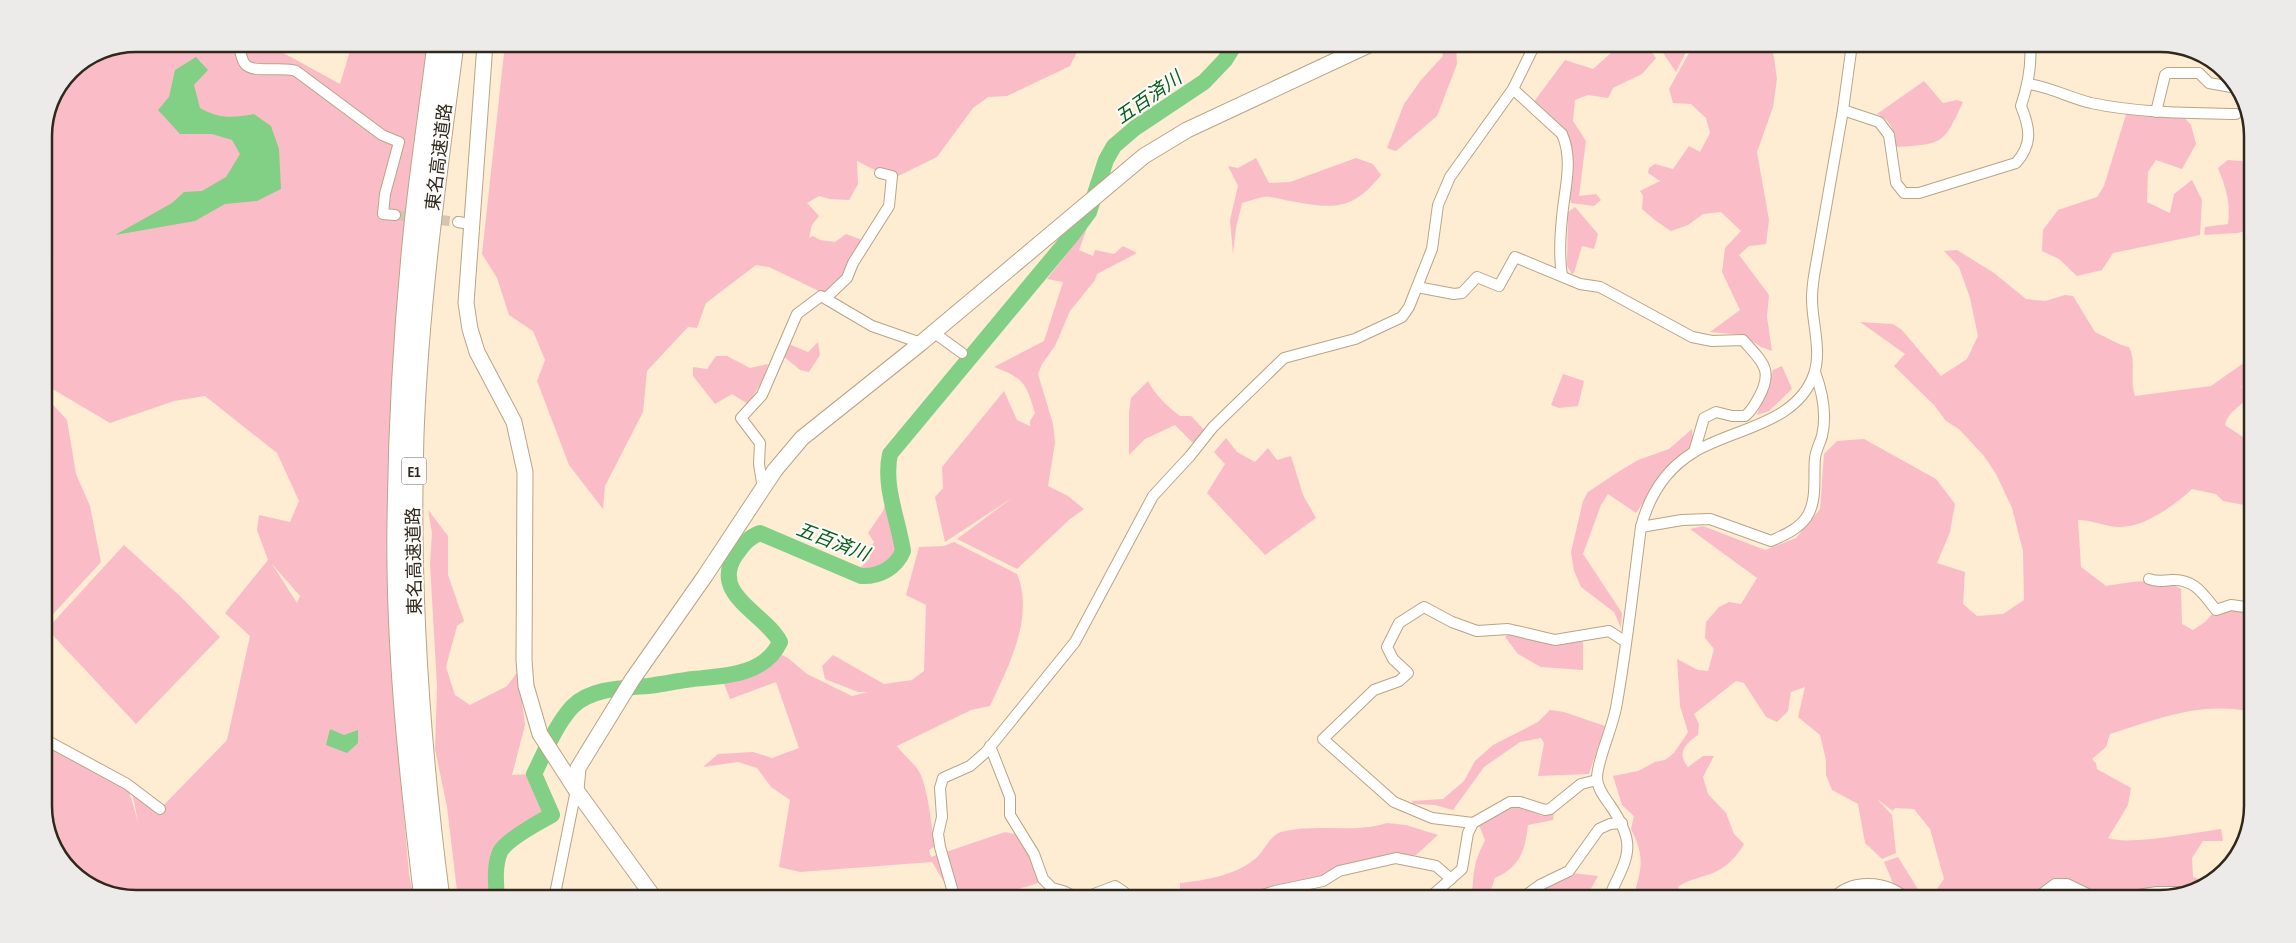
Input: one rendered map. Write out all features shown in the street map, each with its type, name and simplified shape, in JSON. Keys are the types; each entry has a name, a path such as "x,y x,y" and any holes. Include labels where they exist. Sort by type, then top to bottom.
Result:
{"highway":[{"name":"東名高速道路","path":"423,890 409,769 402,683 396,523 402,374 411,252 436,52"},
{"name":"東名高速道路","path":"439,890 424,767 418,682 413,597 413,522 415,424 428,254 453,52"}],"street":[{"path":"241,52 245,64 252,69 290,69 296,71 382,135 399,142 385,194 383,214 395,215"},
{"path":"484,52 464,223 466,303 470,330 477,352 514,422 526,472 524,660 526,686 540,734 555,760 648,890"},
{"path":"556,890 576,790 578,768 628,686 706,576 775,470 802,438 921,343 1144,156 1175,136 1353,52"},
{"path":"952,890 940,848 938,834 942,816 940,788 944,778 970,766 990,746 1075,642 1153,496 1190,456 1213,427 1284,358 1355,339 1402,317 1410,307 1432,249 1438,205 1442,193 1450,177 1512,88 1531,52"},
{"path":"1612,890 1627,858 1628,839 1622,823 1602,793 1597,780 1612,727 1626,642 1641,527 1646,506 1667,474 1694,452 1784,412 1809,388 1815,372 1817,351 1812,299 1814,276 1843,110 1851,52"},
{"path":"1843,110 1880,122 1889,135 1896,183 1904,193 1919,193 2016,163 2026,152 2029,125 2021,106 2029,84 2031,52"},
{"path":"2156,112 2165,75 2168,73 2199,73 2209,83 2227,86"},
{"path":"2029,84 2090,102 2156,112 2236,114"},
{"path":"1512,88 1562,134 1566,143 1569,159 1562,216 1560,260 1562,276"},
{"path":"826,298 847,278 853,263 889,206 892,176 880,173"},
{"path":"1417,287 1454,294 1462,293 1477,277 1499,286 1515,256 1580,284 1600,287 1692,337 1712,341 1743,340 1763,364 1767,373 1765,385 1751,411 1745,416 1732,416 1716,412 1704,418 1694,452"},
{"path":"763,489 759,464 760,443 741,418 762,395 797,314 821,296 872,326 921,343"},
{"path":"933,332 962,353"},
{"path":"1641,527 1694,518 1710,519 1771,541 1790,533 1806,518 1811,506 1814,490 1815,457 1823,434 1823,392 1815,372"},
{"path":"2149,579 2154,581 2186,580 2201,591 2216,610 2231,605 2244,607"},
{"path":"1597,780 1581,784 1550,809 1545,810 1520,802 1510,802 1473,822 1432,818 1394,802 1323,739 1374,690 1399,681 1408,673 1393,659 1387,647 1399,623 1424,607 1452,622 1477,631 1508,629 1542,635 1554,640 1609,631 1626,642"},
{"path":"53,744 126,784 160,809"},
{"path":"990,746 1010,797 1010,815 1034,854 1043,879 1052,888 1059,890"},
{"path":"1438,890 1462,869 1468,833 1473,822"},
{"path":"1533,890 1569,871 1599,829 1610,824 1622,823"},
{"path":"1280,890 1323,881 1339,871 1396,858 1436,866 1451,879"},
{"path":"1840,890 1861,883 1887,886 1897,890"},
{"path":"2047,890 2055,884 2067,884 2079,890"},
{"path":"1104,890 1115,886 1121,890"}],"shaded area":[{"path":"136,52 282,52 340,84 350,52 428,52 416,126 400,274 391,438 399,760 409,874 412,890 120,889 99,882 85,873 70,858 61,844 54,823 53,746 127,784 138,822 131,787 160,809 227,740 250,636 225,613 268,560 257,530 259,515 290,522 299,501 277,453 205,396 174,401 110,423 52,389 52,136 59,104 77,77 104,59","holes":["272,564 300,596 297,603"]},
{"path":"504,52 1077,52 1070,66 1007,96 988,97 973,108 937,157 892,179 857,161 858,184 849,200 830,199 819,196 807,203 819,216 812,225 809,238 813,236 820,240 835,242 846,234 862,240 847,278 825,294 769,267 756,265 706,303 697,328 688,327 647,371 643,412 605,486 603,509 569,465 537,381 545,360 533,331 509,315 497,278 482,254"},
{"path":"1222,52 1234,52 1216,77 1119,144 1102,181 1092,191 1105,156 1120,132 1140,116 1196,81 1208,71"},
{"path":"1442,52 1456,52 1457,64 1437,116 1396,151 1387,148 1404,104 1421,80 1443,56"},
{"path":"1652,52 1656,58 1642,74 1613,88 1608,98 1588,95 1575,100 1573,121 1586,141 1579,196 1596,194 1601,200 1594,206 1571,203 1567,188 1567,143 1533,103 1565,60 1593,69 1611,53"},
{"path":"1662,52 1686,52 1676,72"},
{"path":"1690,52 1773,52 1777,79 1773,107 1757,152 1769,220 1766,244 1749,246 1739,255 1769,295 1767,317 1772,351 1761,347 1743,335 1710,332 1740,310 1722,272 1725,248 1741,231 1721,212 1703,214 1688,225 1671,231 1642,209 1643,196 1640,191 1660,181 1648,173 1649,168 1655,164 1673,169 1689,146 1700,152 1710,133 1706,118 1691,104 1673,103 1669,89"},
{"path":"196,57 208,70 194,85 200,108 226,117 254,114 271,126 279,149 281,189 257,201 225,204 195,221 115,235 172,203 184,192 202,191 226,177 240,154 232,140 212,134 180,134 158,110 169,97 175,70"},
{"path":"1924,81 1943,103 1957,100 1963,102 1951,127 1940,140 1923,145 1896,147 1889,123 1877,114"},
{"path":"2128,108 2182,115 2191,125 2196,144 2182,169 2156,160 2148,172 2147,202 2170,213 2174,194 2192,180 2202,200 2200,235 2113,253 2102,270 2077,276 2059,259 2042,251 2043,230 2058,210 2097,197 2104,186"},
{"path":"1256,158 1269,183 1290,182 1356,158 1373,164 1381,175 1361,195 1341,204 1330,206 1305,204 1267,197 1242,203 1236,228 1233,254 1230,220 1238,186 1228,166 1238,168"},
{"path":"2228,160 2243,162 2243,232 2204,235 2205,227 2228,224 2229,209 2227,196 2218,168"},
{"path":"1575,207 1598,234 1594,249 1582,246 1574,273 1572,274 1567,266 1568,212"},
{"path":"1087,228 1079,250 1093,256 1095,250 1114,254 1123,246 1137,253 1097,274 1095,280 1070,311 1055,346 1042,364 1038,374 1053,424 1055,443 1048,486 1068,496 1084,509 1070,519 1017,569 957,539 1012,498 945,542 935,497 943,488 942,467 1004,391 1017,420 1030,426 1030,421 1035,413 1026,388 1018,378 994,367 1044,341 1063,282 1047,279"},
{"path":"1957,250 1994,273 2026,299 2045,301 2065,295 2073,296 2095,332 2129,347 2132,359 2133,390 2135,396 2211,386 2243,363 2243,386 2240,388 2243,387 2243,402 2231,414 2225,425 2243,437 2244,505 2223,501 2216,494 2192,489 2159,514 2130,526 2115,527 2078,520 2081,567 2106,586 2154,581 2163,582 2181,589 2182,624 2193,630 2205,622 2216,610 2244,607 2244,711 2233,709 2197,710 2180,713 2110,734 2106,747 2092,759 2096,763 2097,769 2131,788 2128,805 2108,838 2118,840 2146,839 2221,829 2223,841 2203,841 2192,858 2193,877 2200,880 2176,889 1936,890 1944,879 1930,829 1914,809 1895,808 1893,811 1877,799 1892,815 1896,853 1882,859 1865,843 1858,804 1832,790 1826,775 1826,760 1820,735 1798,717 1805,687 1791,692 1788,711 1777,722 1766,717 1744,683 1736,681 1694,714 1699,724 1698,735 1686,745 1683,757 1688,767 1703,756 1714,756 1703,777 1708,794 1726,813 1734,834 1744,844 1724,867 1687,882 1678,887 1680,890 1635,890 1641,864 1639,848 1631,829 1634,816 1622,805 1613,776 1638,771 1655,762 1665,760 1674,753 1688,732 1680,706 1677,659 1698,670 1708,671 1714,649 1705,638 1706,622 1719,607 1729,602 1741,604 1757,578 1690,529 1703,526 1765,550 1796,538 1820,509 1824,454 1837,441 1864,439 1936,479 1955,504 1950,532 1937,563 1965,572 1963,604 1977,616 2003,614 2024,600 2023,551 2012,508 1996,474 1984,456 1960,430 1946,421 1934,405 1894,366 1905,354 1860,322 1893,324 1902,330 1941,376 1967,359 1978,336 1970,298 1959,267 1944,251"},
{"path":"818,342 820,355 809,372 800,370 782,355 789,344 808,352"},
{"path":"716,356 727,356 750,368 768,364 763,380 748,404 732,394 715,404 693,376 693,367 707,369"},
{"path":"1782,366 1792,389 1769,411 1757,415 1773,370"},
{"path":"1563,374 1584,381 1578,406 1559,408 1551,405"},
{"path":"1148,381 1158,396 1180,416 1191,416 1205,431 1194,444 1175,425 1145,439 1129,455 1129,412 1131,398"},
{"path":"52,404 67,420 76,474 90,506 101,562 53,615"},
{"path":"1692,429 1693,444 1658,480 1636,513 1608,494 1601,505 1583,554 1622,613 1621,628 1614,612 1581,587 1574,571 1571,552 1583,501 1588,492 1618,472 1638,460 1669,449"},
{"path":"1226,438 1237,452 1255,462 1268,448 1277,460 1291,456 1303,495 1316,518 1265,555 1207,493 1225,464 1214,452"},
{"path":"886,502 895,520 899,537 898,552 896,557 890,562 865,573 860,568 870,558 869,551 874,542 868,533 883,511"},
{"path":"428,510 448,536 448,575 464,621 457,626 446,667 455,695 470,705 507,686 518,671 525,725 512,775 531,774 548,815 505,847 501,853 497,866 499,890 457,890 447,807 435,749 437,686 430,564 432,533"},
{"path":"954,542 1017,574 1022,590 1023,607 1017,642 990,706 971,710 897,746 918,770 924,785 934,847 929,850 931,857 1005,832 1019,835 1042,882 1014,890 951,890 932,862 800,872 779,867 790,800 771,787 757,768 738,762 703,767 718,754 753,752 772,758 799,748 776,682 730,699 723,681 757,671 778,653 788,658 807,674 852,696 868,692 858,692 825,679 822,666 833,655 884,684 912,680 924,671 926,605 906,595 919,547 944,546"},
{"path":"124,545 180,596 220,637 136,724 53,635 53,623"},
{"path":"1510,633 1583,638 1583,670 1541,667 1518,654 1505,637"},
{"path":"1550,710 1564,712 1605,726 1589,774 1538,776 1544,743 1541,738 1520,742 1484,767 1453,810 1435,805 1413,804 1412,801 1443,799 1464,781 1475,761 1493,745 1538,722"},
{"path":"330,729 344,735 358,730 358,743 347,753 326,745"},
{"path":"1518,806 1542,816 1554,814 1553,820 1528,825 1523,850 1516,863 1495,878 1491,890 1472,890 1476,864 1485,840 1479,825 1507,809"},
{"path":"1387,823 1406,825 1438,835 1416,855 1392,855 1320,879 1266,890 1180,890 1180,883 1210,879 1247,865 1255,859 1274,836 1281,832 1308,828 1361,828"},
{"path":"1898,857 1918,890 1901,890 1893,883 1884,862"},
{"path":"1572,873 1598,876 1590,890 1540,890"}],"waterway":[{"name":"五百済川","path":"496,890 496,869 498,857 503,847 552,815 534,774 555,731 572,707 588,696 607,690 718,677 743,672 765,661 773,653 780,642 764,622 743,603 735,593 730,582 729,570 735,556 748,540 760,533 861,576 880,573 896,562 903,551 888,478 890,454 1089,212 1106,160 1114,146 1135,128 1204,82 1230,52"}],"tunnel":[{"path":"395,215 458,222"}]}
